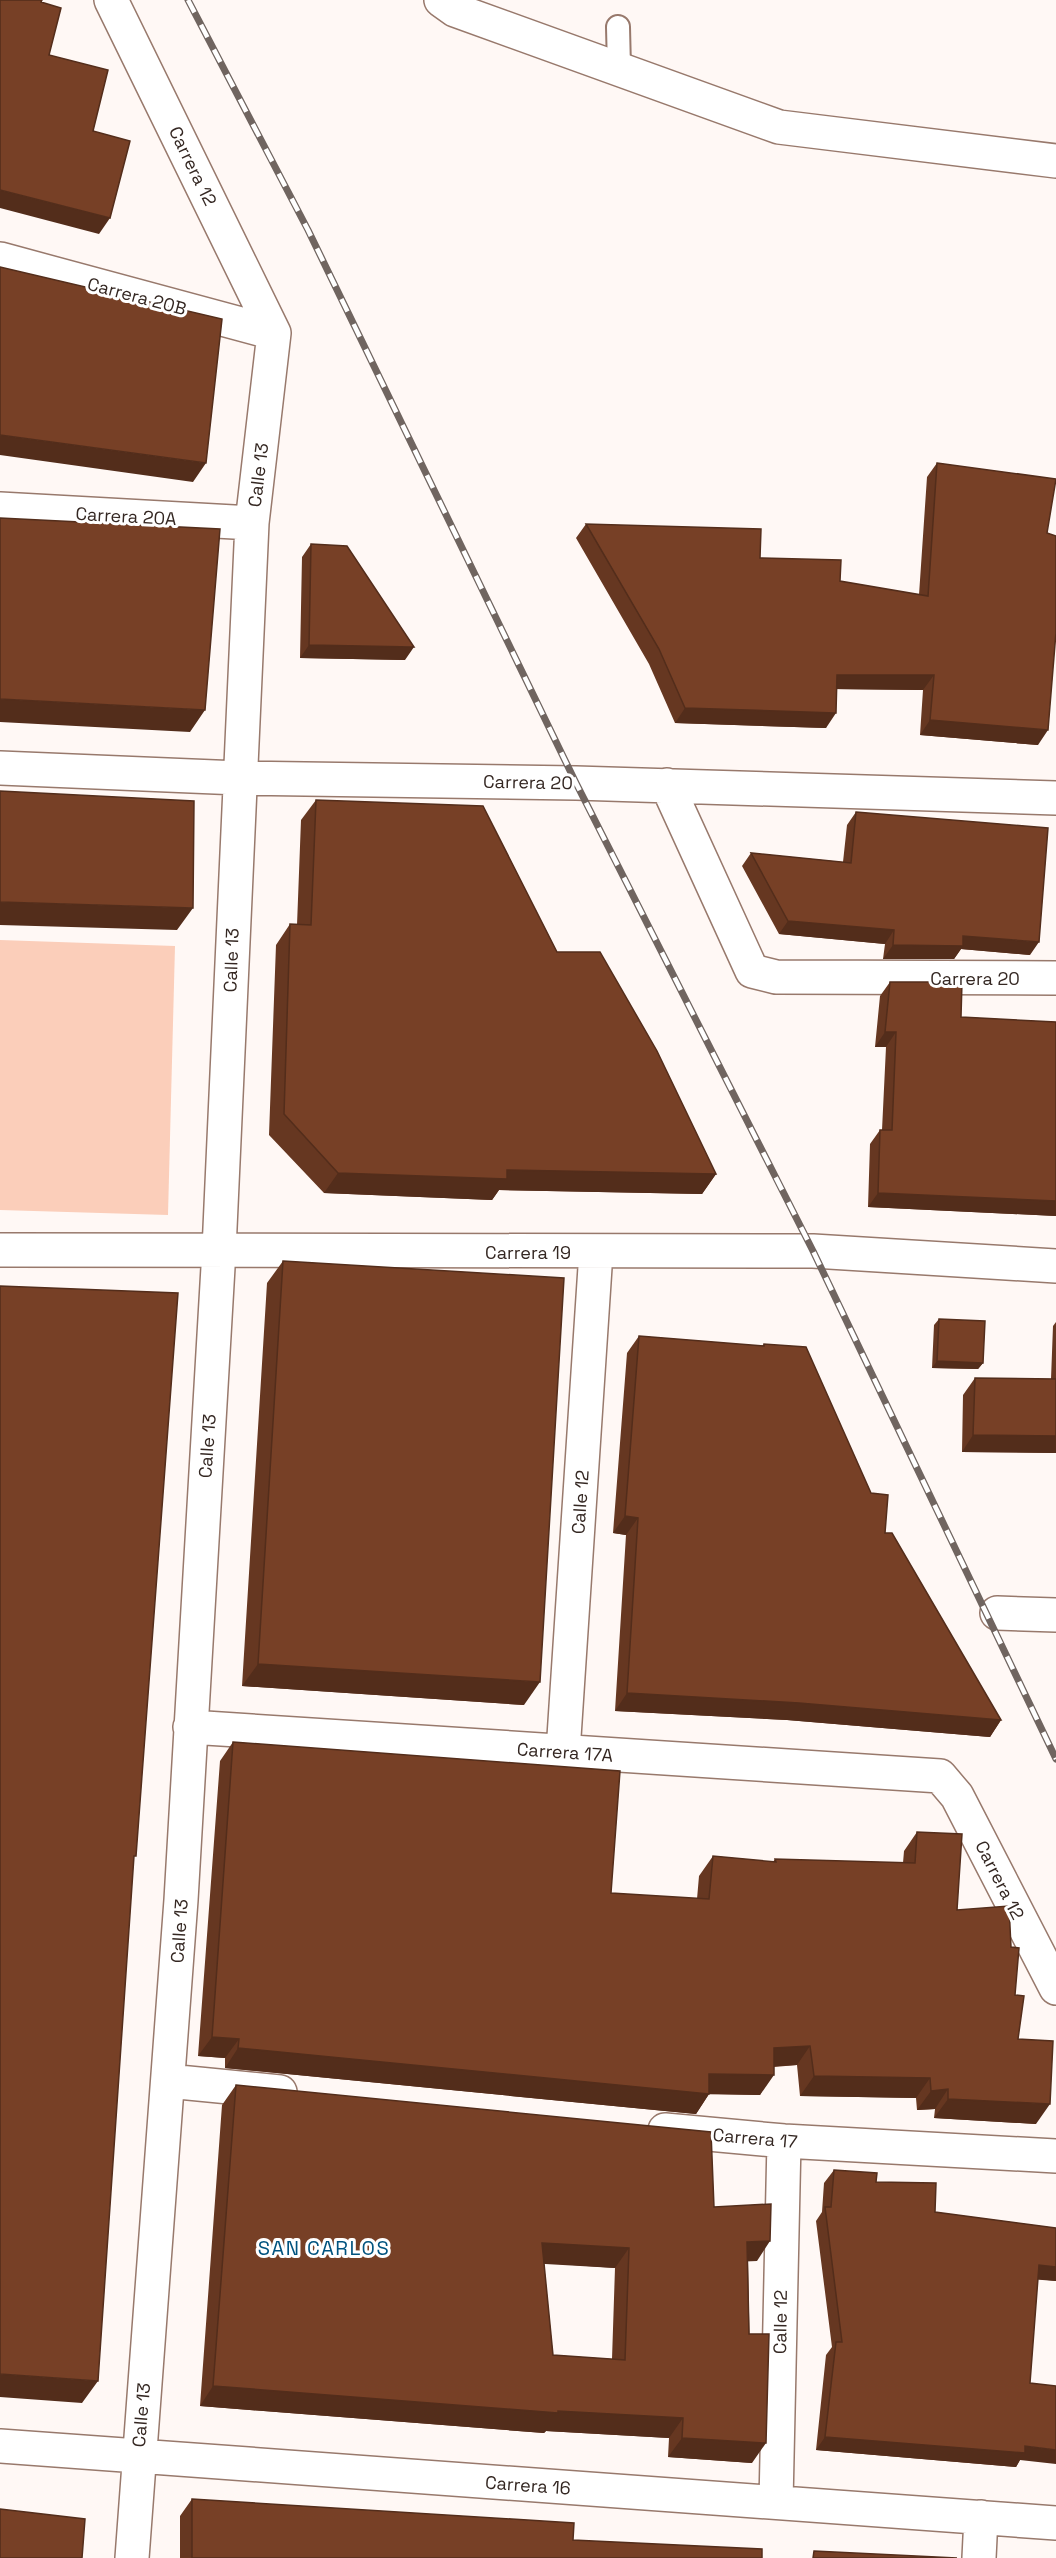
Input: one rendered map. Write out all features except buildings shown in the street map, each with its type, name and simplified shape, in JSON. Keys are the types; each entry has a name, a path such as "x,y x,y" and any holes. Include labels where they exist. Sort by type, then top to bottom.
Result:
{"street":[{"name":"Carrera 12","path":"111,0 274,333"},
{"path":"441,0 455,10 780,128 1056,162"},
{"name":"Carrera 20B","path":"0,259 274,333"},
{"name":"Calle 13","path":"132,2558 137,2458 168,2081 219,1250 252,524 274,333"},
{"name":"Carrera 20A","path":"0,509 252,524"},
{"name":"Carrera 20","path":"0,768 239,778 668,785 1056,798"},
{"name":"Carrera 20","path":"668,785 752,970 776,977 1056,978"},
{"name":"Carrera 19","path":"0,1250 813,1251 1056,1266"},
{"name":"Calle 12","path":"563,1752 596,1252"},
{"path":"998,1613 1056,1615"},
{"name":"Carrera 17A","path":"190,1727 940,1776"},
{"name":"Carrera 12","path":"940,1776 957,1796 1056,1988"},
{"path":"168,2081 310,2095"},
{"name":"Carrera 17","path":"630,2126 784,2141 1056,2156"},
{"name":"Calle 12","path":"776,2502 784,2141"},
{"name":"Carrera 16","path":"0,2446 137,2458 1056,2523"},
{"path":"979,2558 981,2517"}],"lane":[{"path":"618,27 619,68"}],"shaded area":[{"path":"0,940 175,946 168,1215 0,1210"}],"railway":[{"path":"188,0 308,230 576,783 813,1251 1056,1759"}],"district":[{"name":"SAN CARLOS","path":"324,2248"}]}
